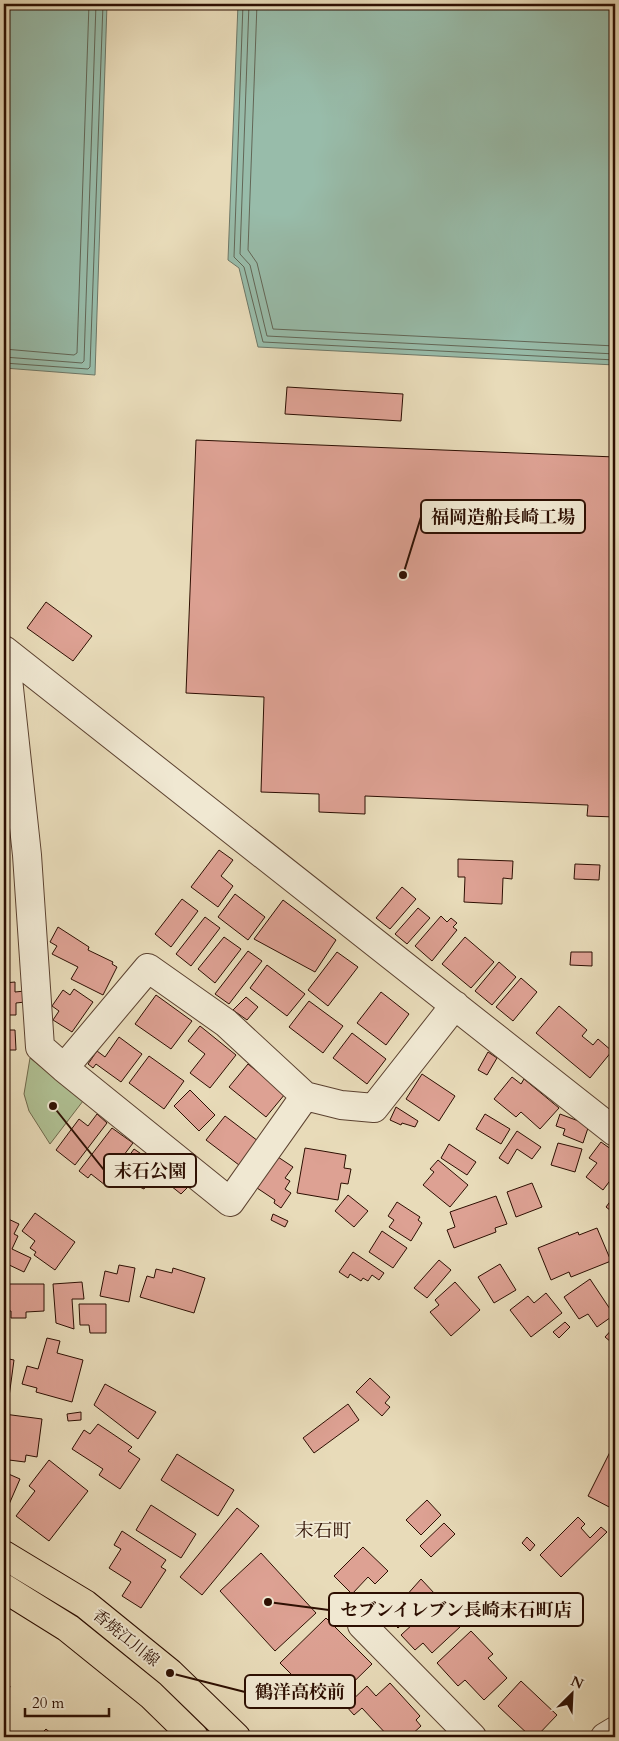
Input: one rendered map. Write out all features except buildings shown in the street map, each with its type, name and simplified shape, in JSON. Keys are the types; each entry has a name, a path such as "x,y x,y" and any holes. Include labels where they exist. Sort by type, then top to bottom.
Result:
{"main road":[{"name":"香焼江川線","path":"4,1554 86,1604 170,1673 236,1737"},
{"name":"香焼江川線","path":"4,1588 68,1628 151,1695 194,1737"}],"street":[{"path":"4,651 615,1132"},
{"path":"4,651 27,855 40,1047 230,1202 305,1096"},
{"path":"64,1068 148,968 226,1023 305,1096 341,1105 374,1108 454,1005"},
{"path":"362,1624 472,1737"},
{"path":"605,1737 615,1731"}],"shaded area":[{"path":"30,1058 83,1101 50,1144 29,1111 24,1094"}],"water":[{"path":"4,4 107,4 95,375 4,368"},
{"path":"238,4 615,4 615,365 258,347 239,268 228,260"}],"place":[{"name":"福岡造船長崎工場","path":"403,575"},
{"name":"末石公園","path":"53,1106"},
{"name":"セブンイレブン長崎末石町店","path":"268,1602"},
{"name":"鶴洋高校前","path":"170,1673"}],"district":[{"name":"末石町","path":"323,1531"}]}
